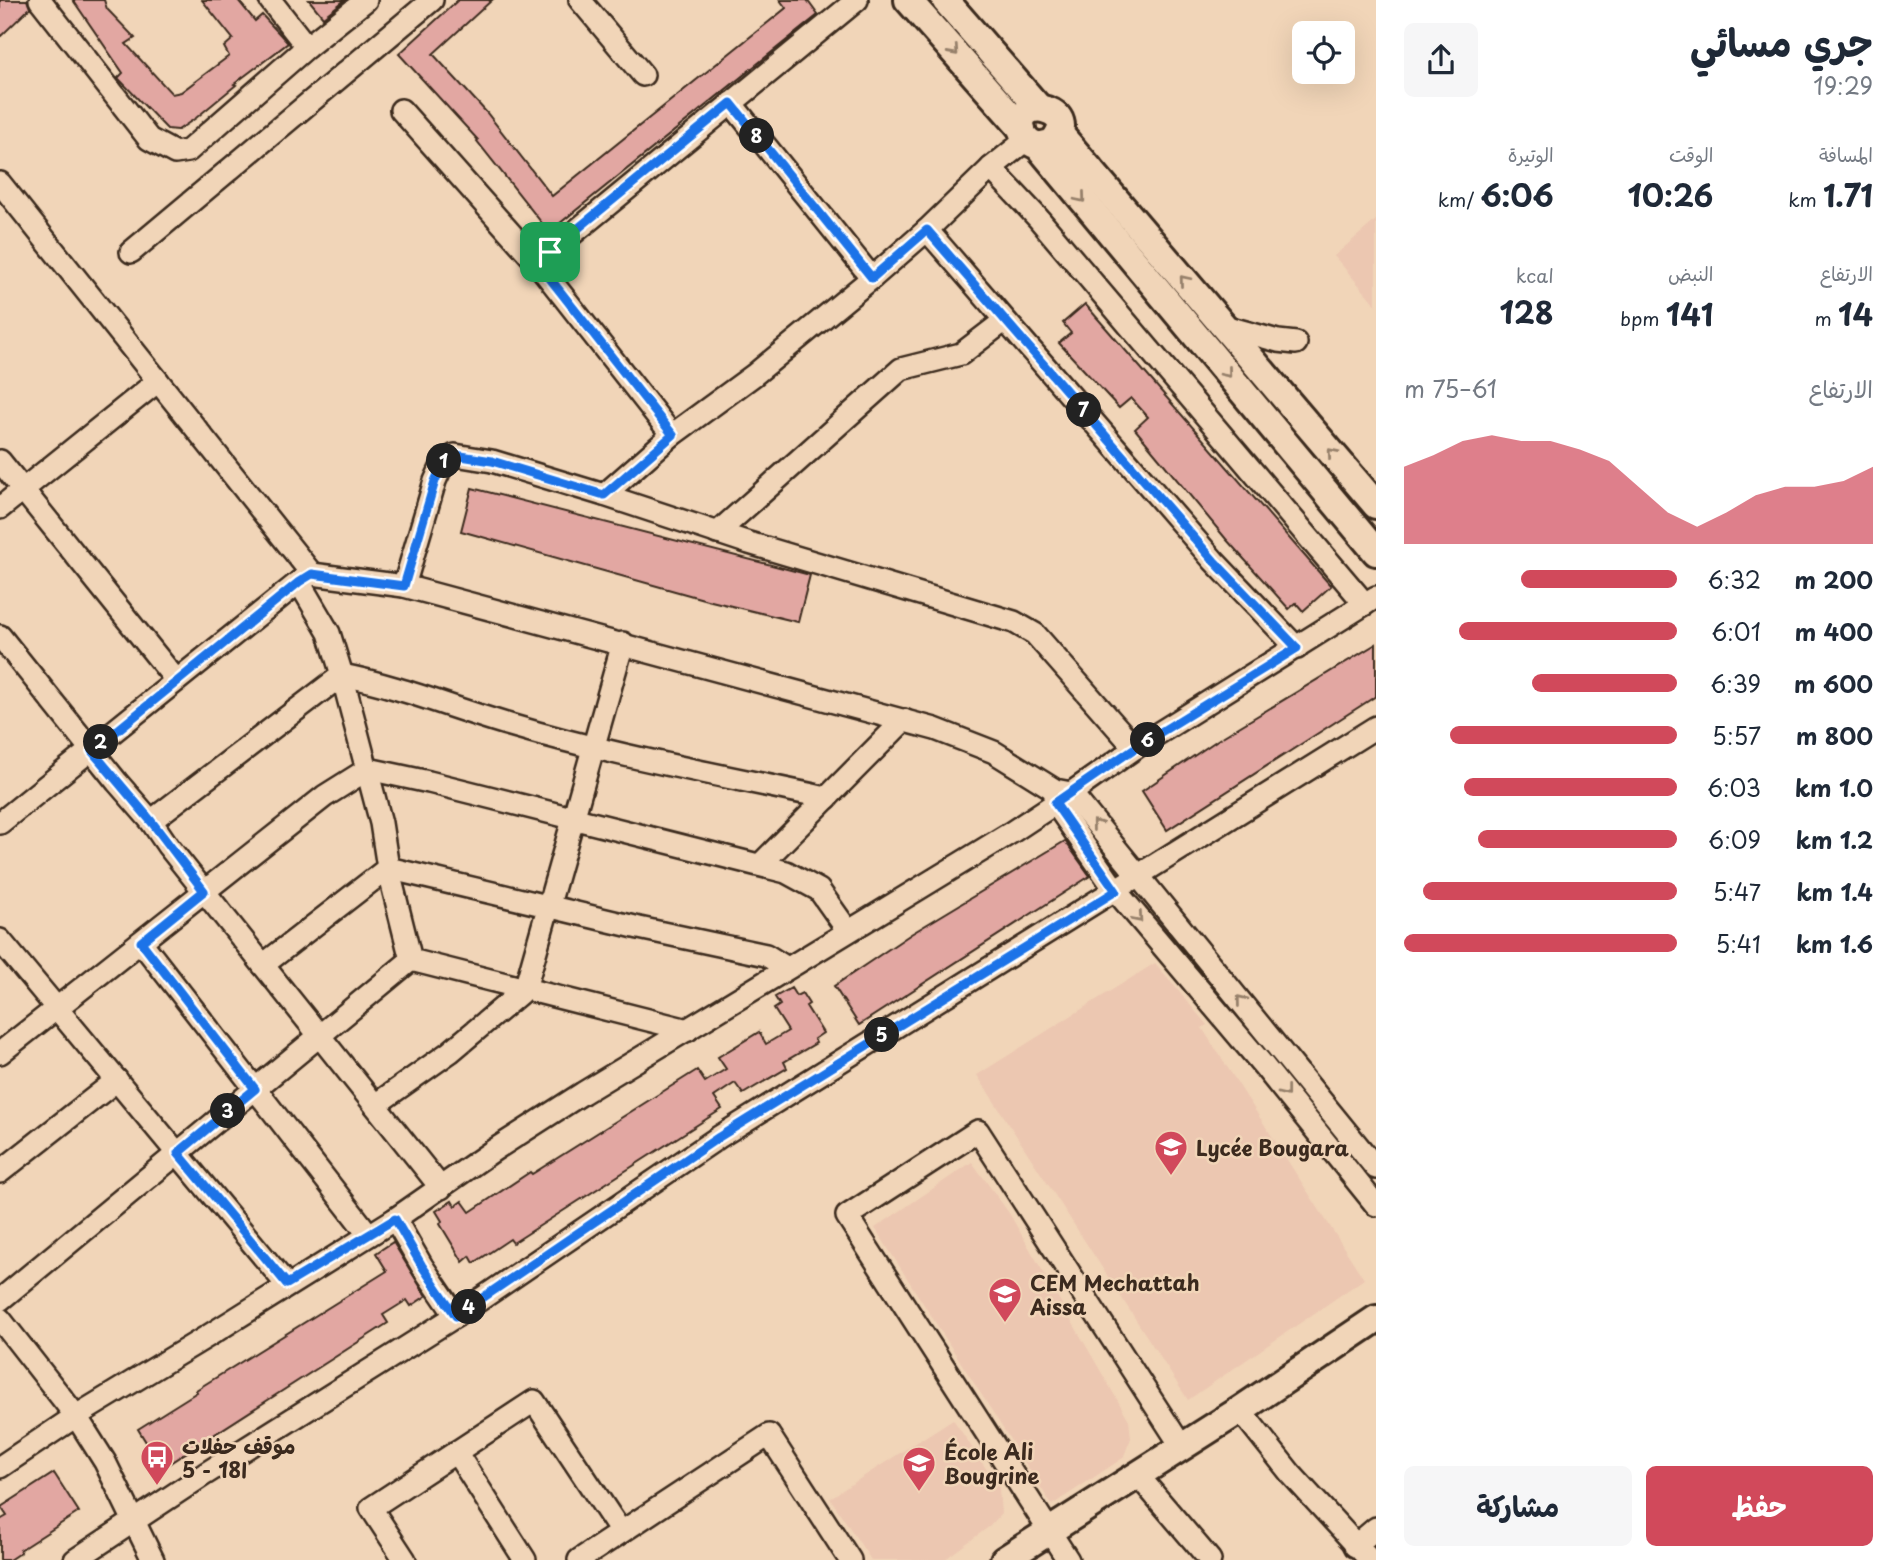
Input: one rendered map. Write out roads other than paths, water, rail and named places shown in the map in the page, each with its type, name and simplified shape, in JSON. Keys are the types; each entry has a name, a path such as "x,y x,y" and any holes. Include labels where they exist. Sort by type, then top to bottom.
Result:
{"main road":[{"path":"908,0 1036,137 1224,326 1376,505"},
{"path":"945,0 1039,108 1045,108 1055,114 1059,120 1036,137"},
{"path":"1036,137 1376,552"},
{"path":"1034,1560 1147,1486 1376,1319"},
{"path":"1004,1560 1059,1545 1182,1447 1244,1415 1376,1339"}],"street":[{"path":"40,0 149,139 175,153 188,151 307,47 366,0"},
{"path":"270,0 307,47"},
{"path":"131,252 432,0"},
{"path":"580,0 643,75"},
{"path":"537,262 857,0"},
{"path":"731,103 872,278"},
{"path":"401,110 537,262 673,435"},
{"path":"604,495 673,435 754,375 872,278 991,168 1036,137"},
{"path":"0,1466 287,1284 395,1219 572,1100 848,931 1371,601 991,168"},
{"path":"1,187 158,381 306,578 342,676 368,769 388,868 411,960"},
{"path":"927,230 1214,561 1297,648"},
{"path":"717,533 901,369 961,354 1004,321"},
{"path":"1224,326 1278,341 1296,343"},
{"path":"0,508 158,381"},
{"path":"404,586 435,481 444,461 455,455 492,461 717,533 1014,622 1035,634 1135,748"},
{"path":"0,460 176,680"},
{"path":"0,823 306,578 404,586 904,720 993,751 1060,795 1137,875 1212,963 1376,1168"},
{"path":"2,642 151,821 262,965 441,1188"},
{"path":"375,1105 450,1052 525,989 623,643"},
{"path":"151,821 342,676 380,683 511,726 594,747 827,798"},
{"path":"760,865 904,720"},
{"path":"75,1560 205,1474 456,1316 719,1137 1376,727"},
{"path":"0,1053 325,796 368,769 786,872 819,890 848,931"},
{"path":"1060,795 1116,891 1263,1065 1376,1205"},
{"path":"388,868 766,956 788,968"},
{"path":"262,965 388,868"},
{"path":"0,940 287,1284"},
{"path":"141,942 369,1235"},
{"path":"411,960 688,1030"},
{"path":"0,1300 411,960"},
{"path":"0,1172 117,1080"},
{"path":"1059,1545 847,1216 978,1131 1182,1447"},
{"path":"395,1219 422,1266 456,1316"},
{"path":"0,1319 76,1416 105,1462 153,1560"},
{"path":"405,1560 371,1508 534,1401 621,1532"},
{"path":"1244,1415 1363,1553 1376,1528"},
{"path":"579,1560 769,1435 850,1560"},
{"path":"456,1452 525,1560"},
{"path":"1147,1486 1210,1560"}],"place":[{"name":"Lycée Bougara","path":"1171,1177"},
{"name":"CEM Mechattah Aissa","path":"1005,1324"},
{"name":"موقف حفلات 5 - 18ا","path":"157,1487"},
{"name":"École Ali Bougrine","path":"919,1493"}]}
